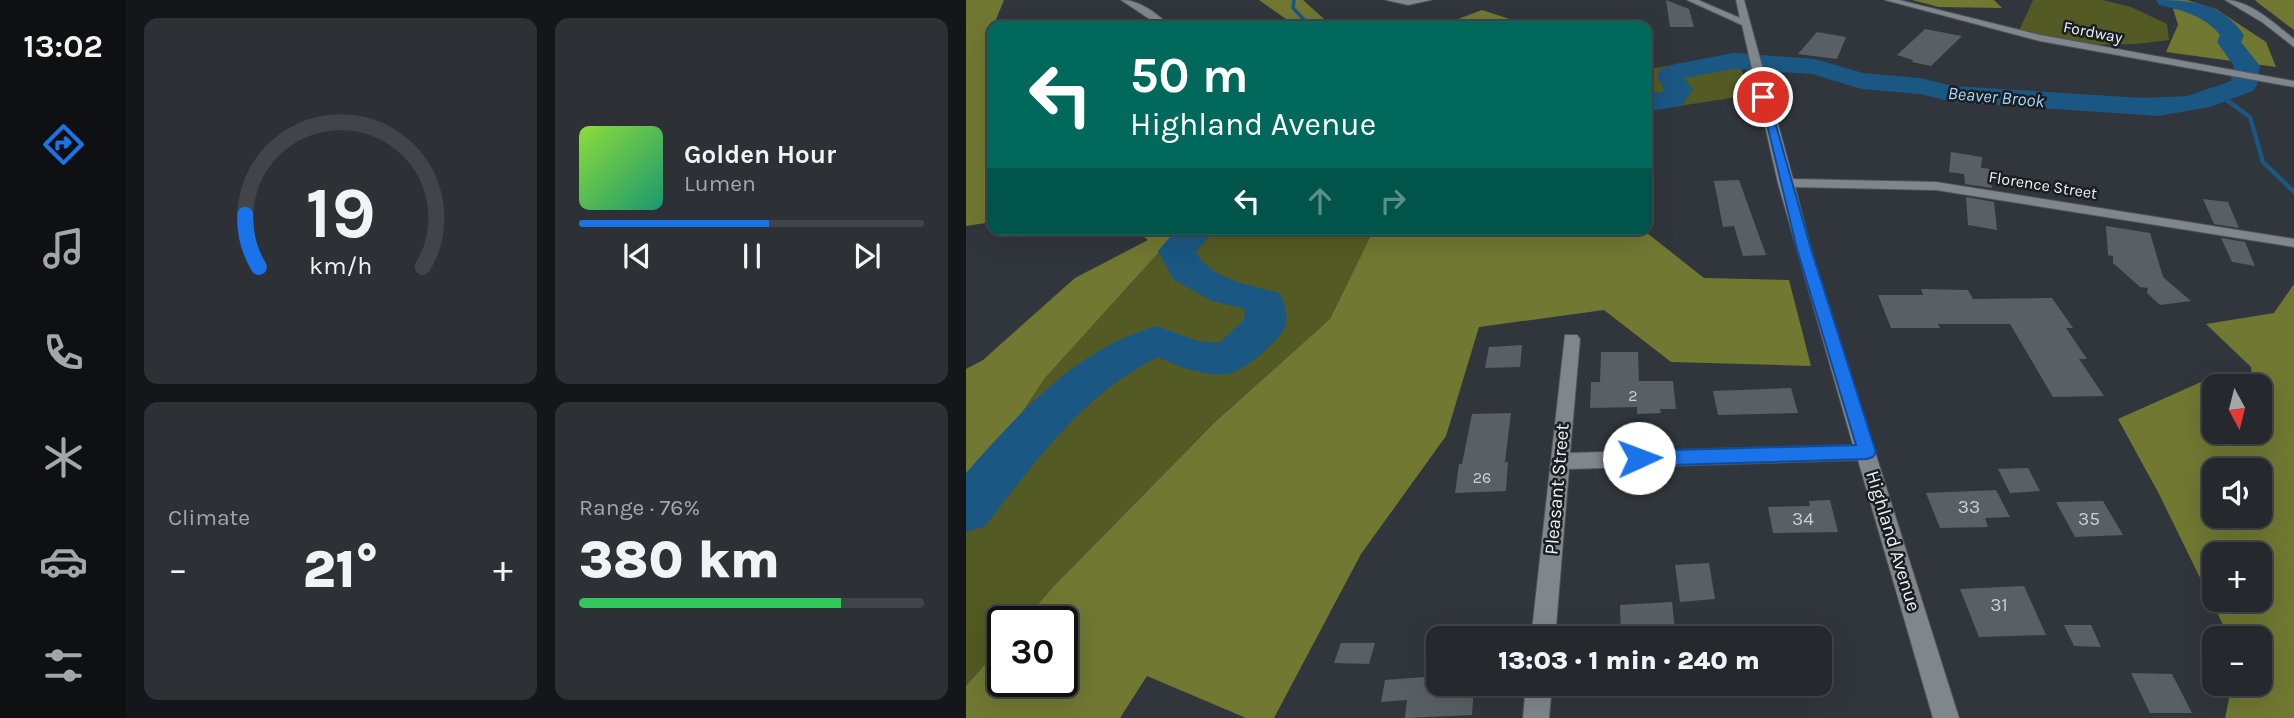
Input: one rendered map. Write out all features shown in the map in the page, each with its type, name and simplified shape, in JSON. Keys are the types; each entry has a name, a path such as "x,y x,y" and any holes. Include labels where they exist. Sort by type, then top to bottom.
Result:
{"street":[{"path":"1125,0 1159,21"},
{"path":"1391,0 1427,0"},
{"path":"1690,0 1744,23"},
{"name":"Highland Avenue","path":"1740,0 1785,183 1946,718"},
{"name":"Fordway","path":"1889,0 2040,38 2294,84"},
{"path":"2229,0 2265,20 2294,44"},
{"name":"Florence Street","path":"1785,183 1936,186 2294,243"},
{"name":"Pleasant Street","path":"1544,626 1571,339"},
{"path":"1560,461 1867,452"},
{"path":"1536,718 1538,696"}],"green space":[{"path":"966,0 1004,0 995,21 987,21 987,223 966,226"},
{"path":"1259,0 1303,0 1326,21 1289,21"},
{"path":"1912,0 1994,0 2002,8 1939,7"},
{"path":"2033,0 2102,0 2131,7 2167,24 2169,40 2090,45 2019,31"},
{"path":"2158,0 2187,0 2216,9 2266,42 2276,67 2166,52 2178,25 2172,5"},
{"path":"2255,0 2294,0 2294,30 2257,2"},
{"path":"1482,10 1516,21 1452,21"},
{"path":"1737,56 1750,95 1652,110 1652,68"},
{"path":"1142,235 1175,235 1045,378 997,450 966,486 966,369 983,360 1075,278 1148,240"},
{"path":"1175,235 1371,235 1330,319 1215,422 1036,606 987,606 987,662 966,686 966,486 997,450 1045,378"},
{"path":"1371,235 1650,235 1704,278 1789,280 1811,366 1671,362 1604,310 1479,327 1446,436 1361,554 1274,718 1246,718 1147,676 1120,718 966,718 966,686 987,662 987,697 1078,697 1078,606 1036,606 1215,422 1330,319"},
{"path":"2294,284 2294,718 2225,718 2230,696 2272,696 2272,626 2224,626 2217,612 2272,612 2272,542 2202,542 2202,582 2118,419 2201,382 2202,444 2272,444 2272,374 2252,374 2251,367 2206,324 2274,313"}],"building":[{"path":"1666,0 1689,9 1694,27 1670,27"},
{"path":"1925,29 1962,36 1931,66 1897,55"},
{"path":"1817,32 1846,37 1837,59 1798,54"},
{"path":"1951,152 1982,157 1981,168 1990,169 1992,188 1965,184 1964,174 1949,172"},
{"path":"1739,180 1766,255 1743,256 1734,226 1723,227 1714,181"},
{"path":"1966,197 1994,202 1997,230 1968,225"},
{"path":"2203,199 2228,202 2239,228 2214,224"},
{"path":"2106,226 2150,233 2163,277 2191,301 2160,305 2147,293 2148,288 2140,287 2113,263 2113,256 2108,255"},
{"path":"2221,238 2245,242 2255,266 2232,262"},
{"path":"1921,289 1968,290 1973,299 2052,298 2073,328 2066,328 2087,359 2079,359 2104,396 2053,397 2010,324 1938,324 1940,328 1891,328 1878,295 1923,295"},
{"path":"1522,345 1520,367 1485,368 1489,347"},
{"path":"1601,352 1638,352 1639,381 1673,381 1676,409 1637,414 1637,407 1590,408 1591,382 1600,382"},
{"path":"1791,388 1798,413 1718,415 1713,391"},
{"path":"1511,413 1505,462 1508,462 1506,491 1455,493 1459,464 1462,464 1472,414"},
{"path":"2028,468 2040,491 2010,493 1998,469"},
{"path":"1996,490 2010,517 1985,518 1988,527 1940,528 1926,493"},
{"path":"1830,500 1838,532 1773,533 1768,507 1810,506 1809,501"},
{"path":"2103,501 2123,535 2075,537 2056,502"},
{"path":"1709,563 1715,599 1680,602 1675,565"},
{"path":"2024,586 2046,635 1979,637 1960,589"},
{"path":"1672,602 1675,626 1621,626 1620,605"},
{"path":"2064,625 2091,625 2101,647 2074,646"},
{"path":"1341,643 1375,643 1369,664 1334,663"},
{"path":"2131,673 2172,674 2192,713 2150,713"},
{"path":"1426,677 1426,696 1473,696 1472,715 1405,718 1407,700 1381,702 1385,680"}],"waterway":[{"path":"1294,0 1293,8 1305,21"},
{"name":"Beaver Brook","path":"1652,100 1671,100 1679,90 1672,83 1670,75 1684,69 1734,61 1815,67 1861,81 1920,86 1953,94 2158,107 2187,105 2244,85 2247,66 2229,42 2232,35 2226,27 2212,15 2167,0"},
{"path":"2221,96 2250,117 2263,162 2294,192"},
{"name":"Beaver Brook","path":"966,510 1042,419 1115,360 1157,340 1191,355 1228,359 1265,325 1265,302 1226,292 1188,272 1177,251 1192,235"}],"route":[{"path":"1639,458 1867,452 1804,249 1763,97"}]}
